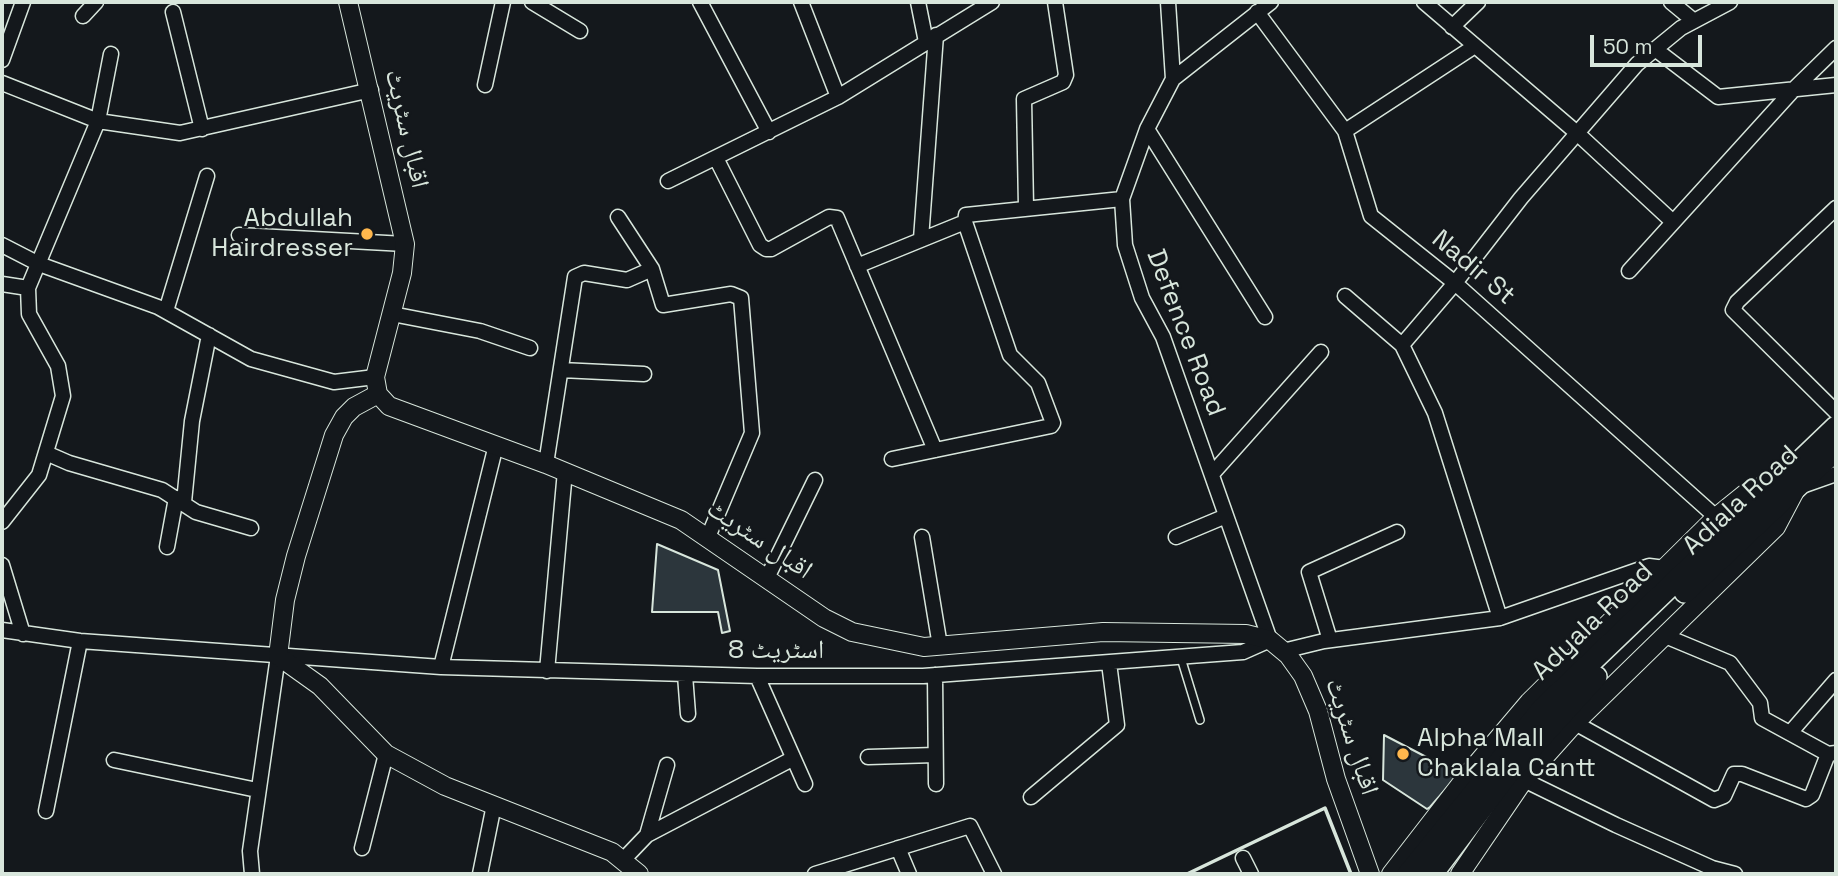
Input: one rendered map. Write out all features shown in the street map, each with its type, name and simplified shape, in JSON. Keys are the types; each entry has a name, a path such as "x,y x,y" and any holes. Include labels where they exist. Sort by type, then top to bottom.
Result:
{"main road":[{"path":"1791,482 1836,427"},
{"name":"Adiala Road","path":"1432,874 1507,775 1577,696 1791,482 1836,450"},
{"name":"Adyala Road","path":"1408,874 1542,709 1760,513"}],"street":[{"path":"2,61 23,2"},
{"path":"83,16 96,2"},
{"name":"اقبال سٹریٹ","path":"348,2 371,90 405,244 402,273 377,386 389,406 565,471 681,520 768,576 824,618 852,632 924,647 1103,632 1245,634 1277,645 1303,676 1318,710 1336,779 1370,874"},
{"path":"485,85 503,2"},
{"path":"532,2 580,31"},
{"path":"700,2 769,132"},
{"path":"801,2 838,97"},
{"path":"918,2 931,38 921,239"},
{"path":"668,181 838,97 992,2"},
{"path":"1026,207 1024,99 1063,82 1066,75 1055,2"},
{"name":"Defence Road","path":"1168,2 1172,79 1147,129 1122,199 1125,245 1142,298 1163,337 1226,516 1277,645"},
{"path":"1172,79 1272,2"},
{"path":"1424,2 1577,133 1673,222"},
{"path":"1452,27 1478,2"},
{"path":"1671,2 1694,21"},
{"path":"1402,345 1455,283 1521,198 1637,64 1694,21 1730,2"},
{"path":"173,12 202,129"},
{"name":"Nadir St","path":"1257,12 1345,131 1371,216 1455,283 1716,517"},
{"path":"1345,131 1475,46"},
{"path":"1629,271 1794,88 1836,48"},
{"path":"1655,49 1718,97 1836,85"},
{"path":"2,522 39,475 63,396 63,381 29,314 28,288 98,121 111,54"},
{"path":"2,83 98,121 180,133 371,90"},
{"path":"1147,129 1265,317"},
{"path":"716,158 760,246 771,249 834,216 935,450"},
{"path":"166,311 207,176"},
{"path":"891,459 1054,423 1038,383 1010,355 965,222 966,215 973,212 1122,199"},
{"path":"1836,208 1737,302 1733,310 1836,412"},
{"path":"618,218 652,269 663,305 731,294 741,298 752,433 708,537"},
{"path":"857,266 965,222"},
{"path":"239,235 405,244"},
{"path":"2,245 40,264 166,311 251,359 293,373 343,383 377,386"},
{"path":"546,464 575,277 584,273 627,280 652,269"},
{"path":"2,284 28,288"},
{"path":"1345,296 1402,345 1435,413 1500,618"},
{"path":"392,314 480,331 530,348"},
{"path":"167,547 180,500 209,335"},
{"path":"1212,474 1321,352"},
{"path":"561,370 644,373"},
{"path":"253,873 250,851 257,790 285,600 296,556 334,435 344,417 377,386"},
{"path":"441,667 496,445"},
{"path":"47,453 69,463 162,490 196,512 251,528"},
{"path":"547,671 565,471"},
{"path":"1391,874 1473,768 1529,702 1716,517 1747,492 1836,474"},
{"path":"768,576 815,480"},
{"path":"1460,874 1524,780 1574,723 1776,527 1791,482"},
{"path":"1177,537 1226,516"},
{"path":"1330,640 1309,572 1397,531"},
{"path":"922,537 940,646"},
{"path":"2,565 23,634"},
{"name":"اسٹریٹ 8","path":"2,630 80,641 441,667 685,675 935,675 1243,652 1277,645 1500,618 1648,566 1665,568"},
{"path":"1574,723 1714,800 1724,796 1734,774 1742,774 1805,799 1812,795 1832,754 1762,718 1760,703 1730,663 1670,638 1666,633"},
{"path":"46,811 80,641"},
{"path":"278,656 320,686 386,754 445,786 624,859 639,874"},
{"path":"1031,797 1117,725 1110,663"},
{"path":"685,675 688,713"},
{"path":"935,675 936,784"},
{"path":"757,676 805,784"},
{"path":"1790,733 1836,680"},
{"path":"362,848 386,754"},
{"path":"868,757 935,755"},
{"path":"624,859 648,835 792,759"},
{"path":"114,760 257,790"},
{"path":"648,835 667,765"},
{"path":"1524,780 1712,868 1735,874"},
{"path":"480,874 494,805"},
{"path":"815,874 970,826 994,874"},
{"path":"898,848 909,874"},
{"path":"1243,858 1251,874"}],"lane":[{"path":"1181,658 1200,720"}],"building":[{"path":"657,544 718,570 730,631 722,633 718,612 652,612"},
{"name":"Alpha Mall Chaklala Cantt","path":"1384,735 1459,774 1427,809 1383,780"}],"wall":[{"path":"1187,874 1325,808 1351,874"}],"place":[{"name":"Abdullah Hairdresser","path":"367,234"},
{"name":"Alpha Mall Chaklala Cantt","path":"1403,754"}]}
